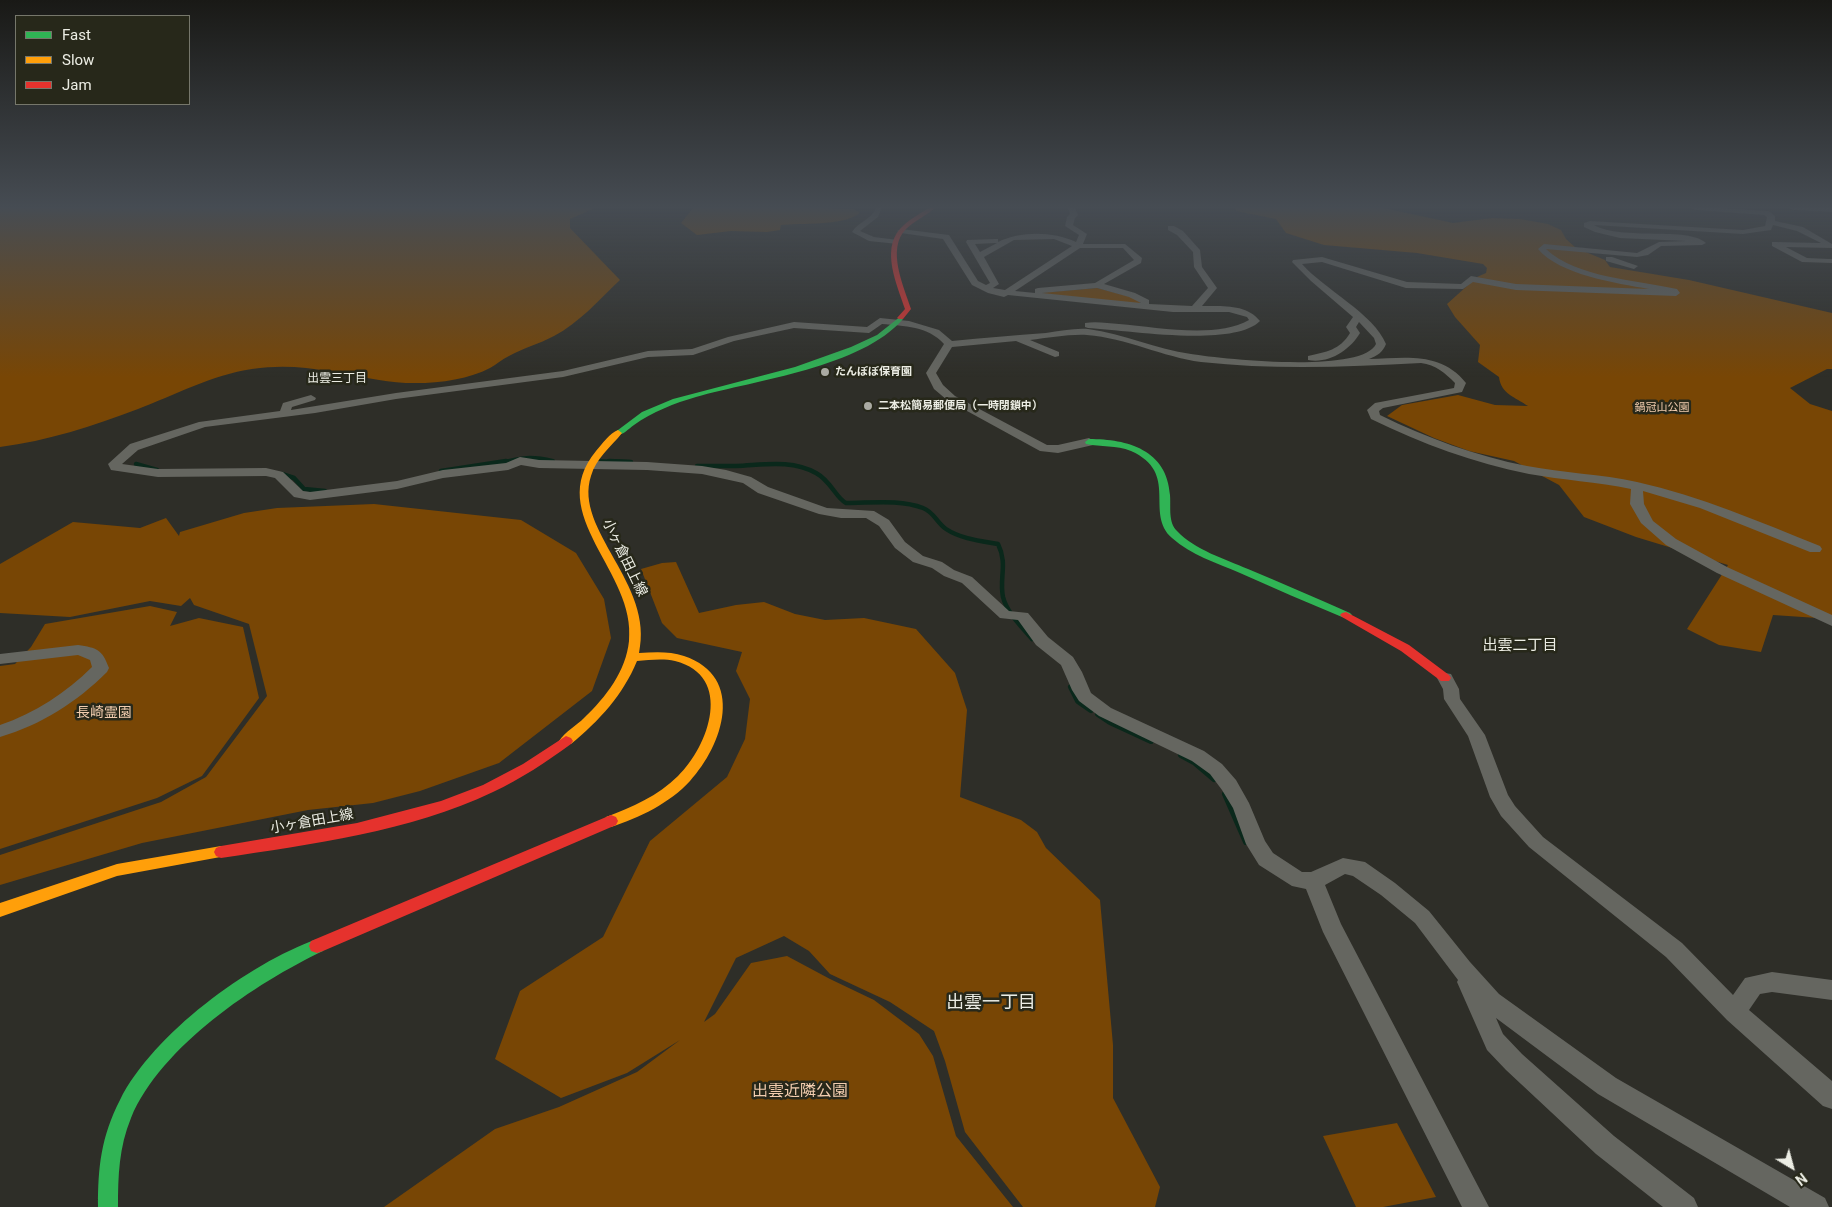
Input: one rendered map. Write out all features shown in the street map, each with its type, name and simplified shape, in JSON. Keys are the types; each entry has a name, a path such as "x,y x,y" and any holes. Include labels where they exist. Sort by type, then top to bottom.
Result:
{"main road":[{"path":"896,264 909,305 906,316 900,323"},
{"name":"小ヶ倉田上線","path":"0,910 42,894 134,866 365,828 426,814 469,798 513,777 572,737 594,716 615,691 624,676 631,658 637,634 634,614 623,583 607,556 583,507 583,486 591,464 603,446 621,430 644,414 662,406 722,387 853,351 872,342 900,323"},
{"path":"1089,442 1103,440 1121,444 1148,459 1157,467 1162,473 1164,483 1167,526 1198,550 1278,584 1389,637 1408,649 1445,678"},
{"path":"108,1207 108,1168 117,1133 130,1100 176,1041 237,991 294,956 643,808 684,778 705,752 717,727 719,709 711,682 703,673 688,662 678,658 631,658"}],"street":[{"path":"963,264 975,283 984,289 1004,294 1194,310 1233,309 1250,314 1255,321 1243,329 1209,332 1084,325 1061,328 1049,336"},
{"path":"983,264 995,284 984,289"},
{"path":"1004,294 1050,264"},
{"path":"1097,285 1132,264"},
{"path":"1194,310 1213,288 1197,268 1196,264"},
{"path":"1299,264 1376,334 1381,343 1377,351 1372,354 1345,364"},
{"path":"1339,264 1406,285 1463,286 1471,279 1516,287 1676,293 1594,274 1569,264"},
{"path":"1629,264 1634,266"},
{"path":"1024,296 1033,291 1097,285 1132,295 1146,302"},
{"path":"1287,365 1340,352 1353,337 1354,331 1351,327 1357,317"},
{"path":"949,344 944,336 936,331 900,323 880,321 869,330 794,325 731,338 692,352 648,354 563,374 396,396 335,408 213,422 181,430 134,447 114,464 115,467 134,468 158,473 266,472 279,475 299,494 310,496 397,485 443,474 508,466 520,461 539,464 647,466 702,470 747,480 763,490 824,511 841,514 869,514 884,523 900,546 918,559 936,565 949,573 967,580 1012,616 1023,616 1042,641 1067,661 1074,672 1080,690 1086,697 1106,712 1198,756 1216,770 1229,785 1242,808 1256,844 1266,859 1280,870 1298,880 1313,881 1343,866 1358,868 1422,917 1462,969 1491,1001 1607,1086 1816,1207"},
{"path":"949,344 1086,332 1190,357 1240,364 1345,364 1427,360 1437,363 1450,372 1461,383 1458,390 1379,404 1373,410 1375,417 1436,445 1470,457 1529,470 1637,486 1707,507 1815,549"},
{"path":"1019,338 1055,354"},
{"path":"1123,351 1125,340"},
{"path":"949,344 931,373 938,387 951,398 1044,448 1058,450 1089,442"},
{"path":"396,396 397,388 409,385"},
{"path":"285,413 287,405 311,398"},
{"path":"1637,486 1637,504 1648,523 1671,542 1722,570 1832,621"},
{"path":"0,659 78,650 97,656 101,668 86,684 61,701 35,716 0,731"},
{"path":"1445,678 1451,688 1452,699 1476,736 1499,797 1508,811 1536,842 1674,950 1735,1012 1832,1096"},
{"path":"1313,881 1331,926 1476,1207"},
{"path":"1462,969 1495,1042 1514,1062 1605,1144 1686,1207"},
{"path":"1735,1012 1753,985 1772,982 1832,990"}],"green space":[{"path":"0,264 605,264 620,280 588,311 563,331 514,353 490,368 464,377 435,382 406,383 301,368 269,367 252,369 208,381 87,427 35,441 0,447"},
{"name":"鍋冠山公園","path":"1483,264 1608,264 1610,267 1689,280 1832,313 1832,369 1827,369 1790,388 1810,404 1832,411 1832,619 1773,615 1761,652 1719,645 1687,629 1728,565 1636,537 1584,517 1559,485 1514,461 1469,451 1434,438 1387,416 1402,405 1458,395 1495,405 1528,406 1506,391 1500,383 1499,377 1478,362 1480,345 1455,317 1447,304 1477,277 1486,273 1487,268"},
{"path":"1097,288 1132,297 1140,302 1140,304 1037,293"},
{"path":"374,504 521,520 576,553 604,599 611,638 592,691 499,763 420,791 373,803 308,810 142,843 0,885 0,855 161,802 206,777 267,696 249,624 194,605 190,598 181,606 150,601 70,617 0,613 0,564 73,522 140,528 166,518 179,536 180,532 244,513 277,508"},
{"name":"出雲近隣公園","path":"676,562 699,613 736,605 764,602 795,614 825,620 864,618 916,629 955,673 967,710 960,797 1021,820 1037,832 1046,848 1100,900 1113,1045 1113,1098 1160,1187 1155,1207 1023,1207 965,1132 945,1061 934,1031 890,1002 830,974 809,951 784,936 736,958 704,1022 715,1014 751,963 787,956 874,1000 919,1034 933,1056 956,1136 1013,1207 384,1207 495,1129 559,1107 637,1072 680,1040 627,1073 561,1098 495,1059 520,991 603,937 650,841 727,777 745,739 750,699 736,671 742,652 677,638 662,623 641,569 662,563"},
{"name":"長崎霊園","path":"150,606 177,612 170,626 199,618 243,627 259,698 202,776 157,798 0,849 0,666 15,664 31,647 45,624"},
{"path":"1397,1123 1436,1197 1383,1207 1356,1207 1323,1136"}],"waterway":[{"path":"501,463 527,458 553,461"},
{"path":"441,471 506,461"},
{"path":"597,461 631,462 609,461"},
{"path":"136,464 157,470"},
{"path":"697,466 777,464 797,466 821,476 842,501 846,503 885,502 914,505 927,510 943,527 958,535 998,544 1003,565 1002,590 1005,603 1015,620 1032,639"},
{"path":"282,474 294,478 304,489 325,491"},
{"path":"1071,687 1078,701 1091,710"},
{"path":"1098,714 1110,722 1151,741"},
{"path":"1181,755 1194,762 1214,779"},
{"path":"1225,794 1246,842"}],"traffic: fast":[{"path":"618,433 645,414 676,401 797,369 840,355 879,336 901,318"},
{"path":"1089,442 1122,445 1144,454 1152,461 1159,469 1163,479 1167,526 1176,536 1200,552 1346,615"},
{"path":"108,1207 108,1169 113,1143 126,1107 146,1076 165,1053 188,1031 238,990 291,958 317,946"}],"traffic: slow":[{"path":"566,741 589,721 610,698 626,672 635,644 635,625 629,598 592,525 583,491 589,468 618,433"},
{"path":"611,821 650,804 668,793 684,779 706,749 713,732 717,714 717,697 711,681 699,668 675,657 631,657"},
{"path":"0,910 117,870 221,852"}],"traffic: jam":[{"path":"896,264 908,309 901,318"},
{"path":"1346,615 1405,648 1445,678"},
{"path":"221,852 312,838 402,819 488,789 528,767 566,741"},
{"path":"317,946 611,821"}],"place":[{"name":"たんぽぽ保育園","path":"825,372"},
{"name":"二本松簡易郵便局（一時閉鎖中）","path":"868,406"}],"district":[{"name":"出雲三丁目","path":"337,379"},
{"name":"出雲二丁目","path":"1520,646"},
{"name":"出雲一丁目","path":"991,1003"}]}
